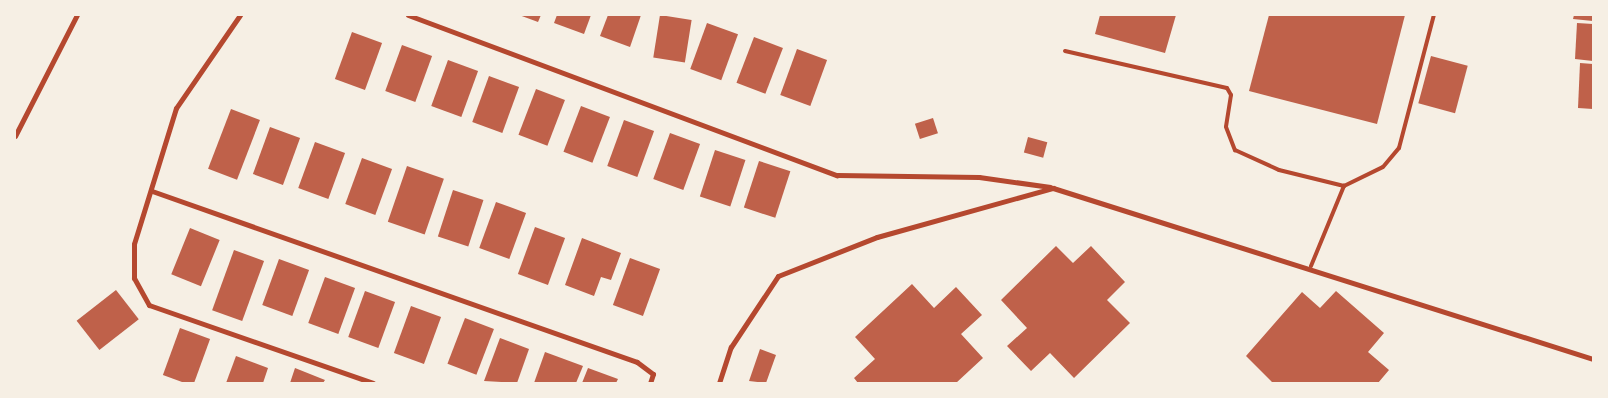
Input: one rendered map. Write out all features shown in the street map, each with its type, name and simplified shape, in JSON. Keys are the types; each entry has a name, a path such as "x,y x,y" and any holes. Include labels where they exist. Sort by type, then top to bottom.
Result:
{"street":[{"path":"15,136 77,15"},
{"path":"240,15 176,108 152,191 134,244 134,278 149,305 373,383"},
{"path":"408,15 838,175 979,177 1053,188 1311,266 1593,359"},
{"path":"719,383 731,347 778,276 878,237 1053,188"},
{"path":"152,191 637,362 653,374 650,383"}],"lane":[{"path":"1065,51 1227,88 1231,95 1226,127 1234,150 1279,170 1344,186 1384,167 1399,148 1434,15"},
{"path":"1311,266 1344,186"}],"building":[{"path":"519,15 541,15 538,22"},
{"path":"557,15 591,15 584,34 554,23"},
{"path":"608,15 641,15 630,47 600,36"},
{"path":"660,15 692,20 685,62 653,57"},
{"path":"1100,15 1176,15 1165,53 1095,34"},
{"path":"1269,15 1405,15 1377,124 1249,91"},
{"path":"1574,15 1593,15 1593,21 1573,19"},
{"path":"707,23 738,34 721,80 690,69"},
{"path":"1577,23 1593,24 1593,61 1575,59"},
{"path":"352,32 382,43 365,90 335,79"},
{"path":"754,37 783,48 765,94 736,83"},
{"path":"402,45 432,56 415,102 385,91"},
{"path":"797,49 827,60 810,106 780,95"},
{"path":"1431,56 1468,66 1455,113 1418,103"},
{"path":"448,60 478,71 461,117 431,106"},
{"path":"1580,63 1593,64 1593,109 1578,108"},
{"path":"489,76 519,87 502,133 472,122"},
{"path":"536,89 565,100 547,146 518,135"},
{"path":"581,106 610,117 592,163 563,152"},
{"path":"231,109 260,120 237,180 208,169"},
{"path":"933,118 938,133 920,139 915,124"},
{"path":"624,120 654,131 637,177 607,166"},
{"path":"270,127 300,138 283,185 253,174"},
{"path":"670,133 700,144 683,190 653,179"},
{"path":"1028,137 1047,142 1043,158 1024,152"},
{"path":"315,142 345,153 328,199 298,188"},
{"path":"715,150 745,160 730,206 700,197"},
{"path":"362,158 392,169 375,215 345,204"},
{"path":"759,161 790,171 775,218 744,208"},
{"path":"407,166 444,179 425,234 388,222"},
{"path":"453,190 483,200 468,246 438,237"},
{"path":"496,202 526,213 509,259 479,248"},
{"path":"535,227 565,238 548,285 518,274"},
{"path":"190,228 220,240 201,286 171,274"},
{"path":"582,238 621,253 611,280 601,277 594,296 565,285"},
{"path":"1056,246 1073,263 1091,246 1125,282 1107,300 1130,323 1074,378 1050,353 1031,371 1007,346 1027,328 1001,300"},
{"path":"234,250 264,261 242,321 212,310"},
{"path":"630,258 660,269 643,316 613,305"},
{"path":"279,259 309,270 292,316 262,305"},
{"path":"325,277 355,288 338,334 308,323"},
{"path":"912,284 934,308 956,287 982,315 961,334 983,358 956,383 858,383 854,378 875,359 855,337"},
{"path":"116,290 139,319 99,350 77,321"},
{"path":"365,291 395,302 378,348 348,337"},
{"path":"1336,291 1384,333 1368,352 1389,370 1378,383 1273,383 1246,356 1302,292 1320,308"},
{"path":"411,306 441,317 424,364 394,353"},
{"path":"465,318 494,329 476,375 447,364"},
{"path":"180,328 210,339 194,383 185,383 163,375"},
{"path":"500,338 529,349 517,383 484,381"},
{"path":"760,349 776,355 766,383 749,381"},
{"path":"545,352 583,366 576,383 534,383"},
{"path":"236,356 268,368 263,383 226,383"},
{"path":"295,368 325,380 323,383 290,383"},
{"path":"588,368 618,379 616,383 582,383"}]}
